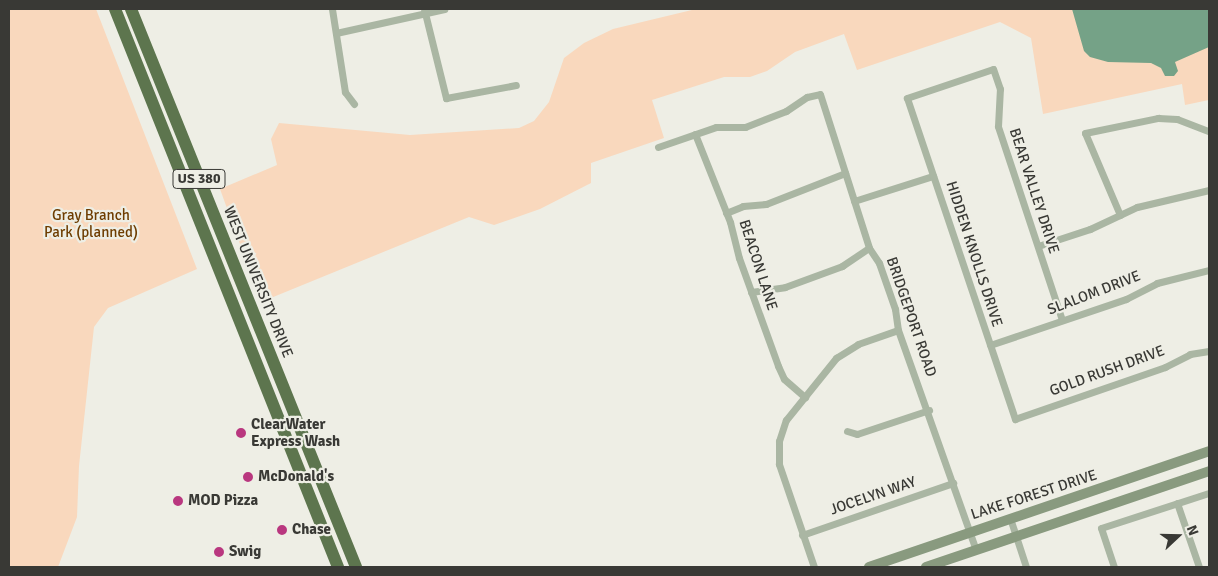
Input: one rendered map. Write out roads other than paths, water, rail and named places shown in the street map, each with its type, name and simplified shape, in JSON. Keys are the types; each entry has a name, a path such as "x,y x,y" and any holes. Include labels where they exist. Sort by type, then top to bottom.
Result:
{"highway":[{"name":"WEST UNIVERSITY DRIVE","path":"115,9 338,567"},
{"name":"WEST UNIVERSITY DRIVE","path":"130,9 356,567"},
{"path":"209,242 219,253 255,344 268,349"}],"main road":[{"name":"LAKE FOREST DRIVE","path":"869,567 1209,451"},
{"path":"926,567 1209,471"}],"street":[{"path":"332,9 345,92 354,104"},
{"path":"336,33 425,11 444,9"},
{"path":"425,11 446,98 516,85"},
{"name":"BEAR VALLEY DRIVE","path":"907,98 993,69 1000,89 998,126 1062,320"},
{"name":"BRIDGEPORT ROAD","path":"696,134 716,127 745,127 786,111 807,97 820,94 869,248 879,263 895,309 898,330 929,410 976,550"},
{"name":"HIDDEN KNOLLS DRIVE","path":"907,98 1015,419"},
{"path":"1120,215 1085,133 1158,118 1177,119 1209,132"},
{"path":"658,147 696,134"},
{"name":"BEACON LANE","path":"696,134 726,213 751,292 778,366 784,379 805,397"},
{"path":"726,213 743,206 766,204 845,173"},
{"path":"854,201 933,176"},
{"path":"1038,246 1090,230 1120,215 1165,199 1209,190"},
{"path":"751,292 784,287 842,266 869,248"},
{"name":"SLALOM DRIVE","path":"990,345 1126,299 1164,280 1209,270"},
{"path":"814,567 779,464 779,441 786,420 836,358 858,344 898,330"},
{"name":"GOLD RUSH DRIVE","path":"1015,419 1164,367 1190,354 1209,351"},
{"path":"847,431 857,434 929,410"},
{"name":"JOCELYN WAY","path":"802,535 953,483"},
{"path":"1114,567 1101,528 1209,492"},
{"path":"1177,503 1199,567"},
{"path":"1010,518 1026,567"}],"place":[{"name":"ClearWater Express Wash","path":"241,433"},
{"name":"McDonald's","path":"248,477"},
{"name":"MOD Pizza","path":"178,501"},
{"name":"Chase","path":"282,530"},
{"name":"Swig","path":"219,552"}],"park label":[{"name":"Gray Branch Park (planned)","path":"91,224"}]}
